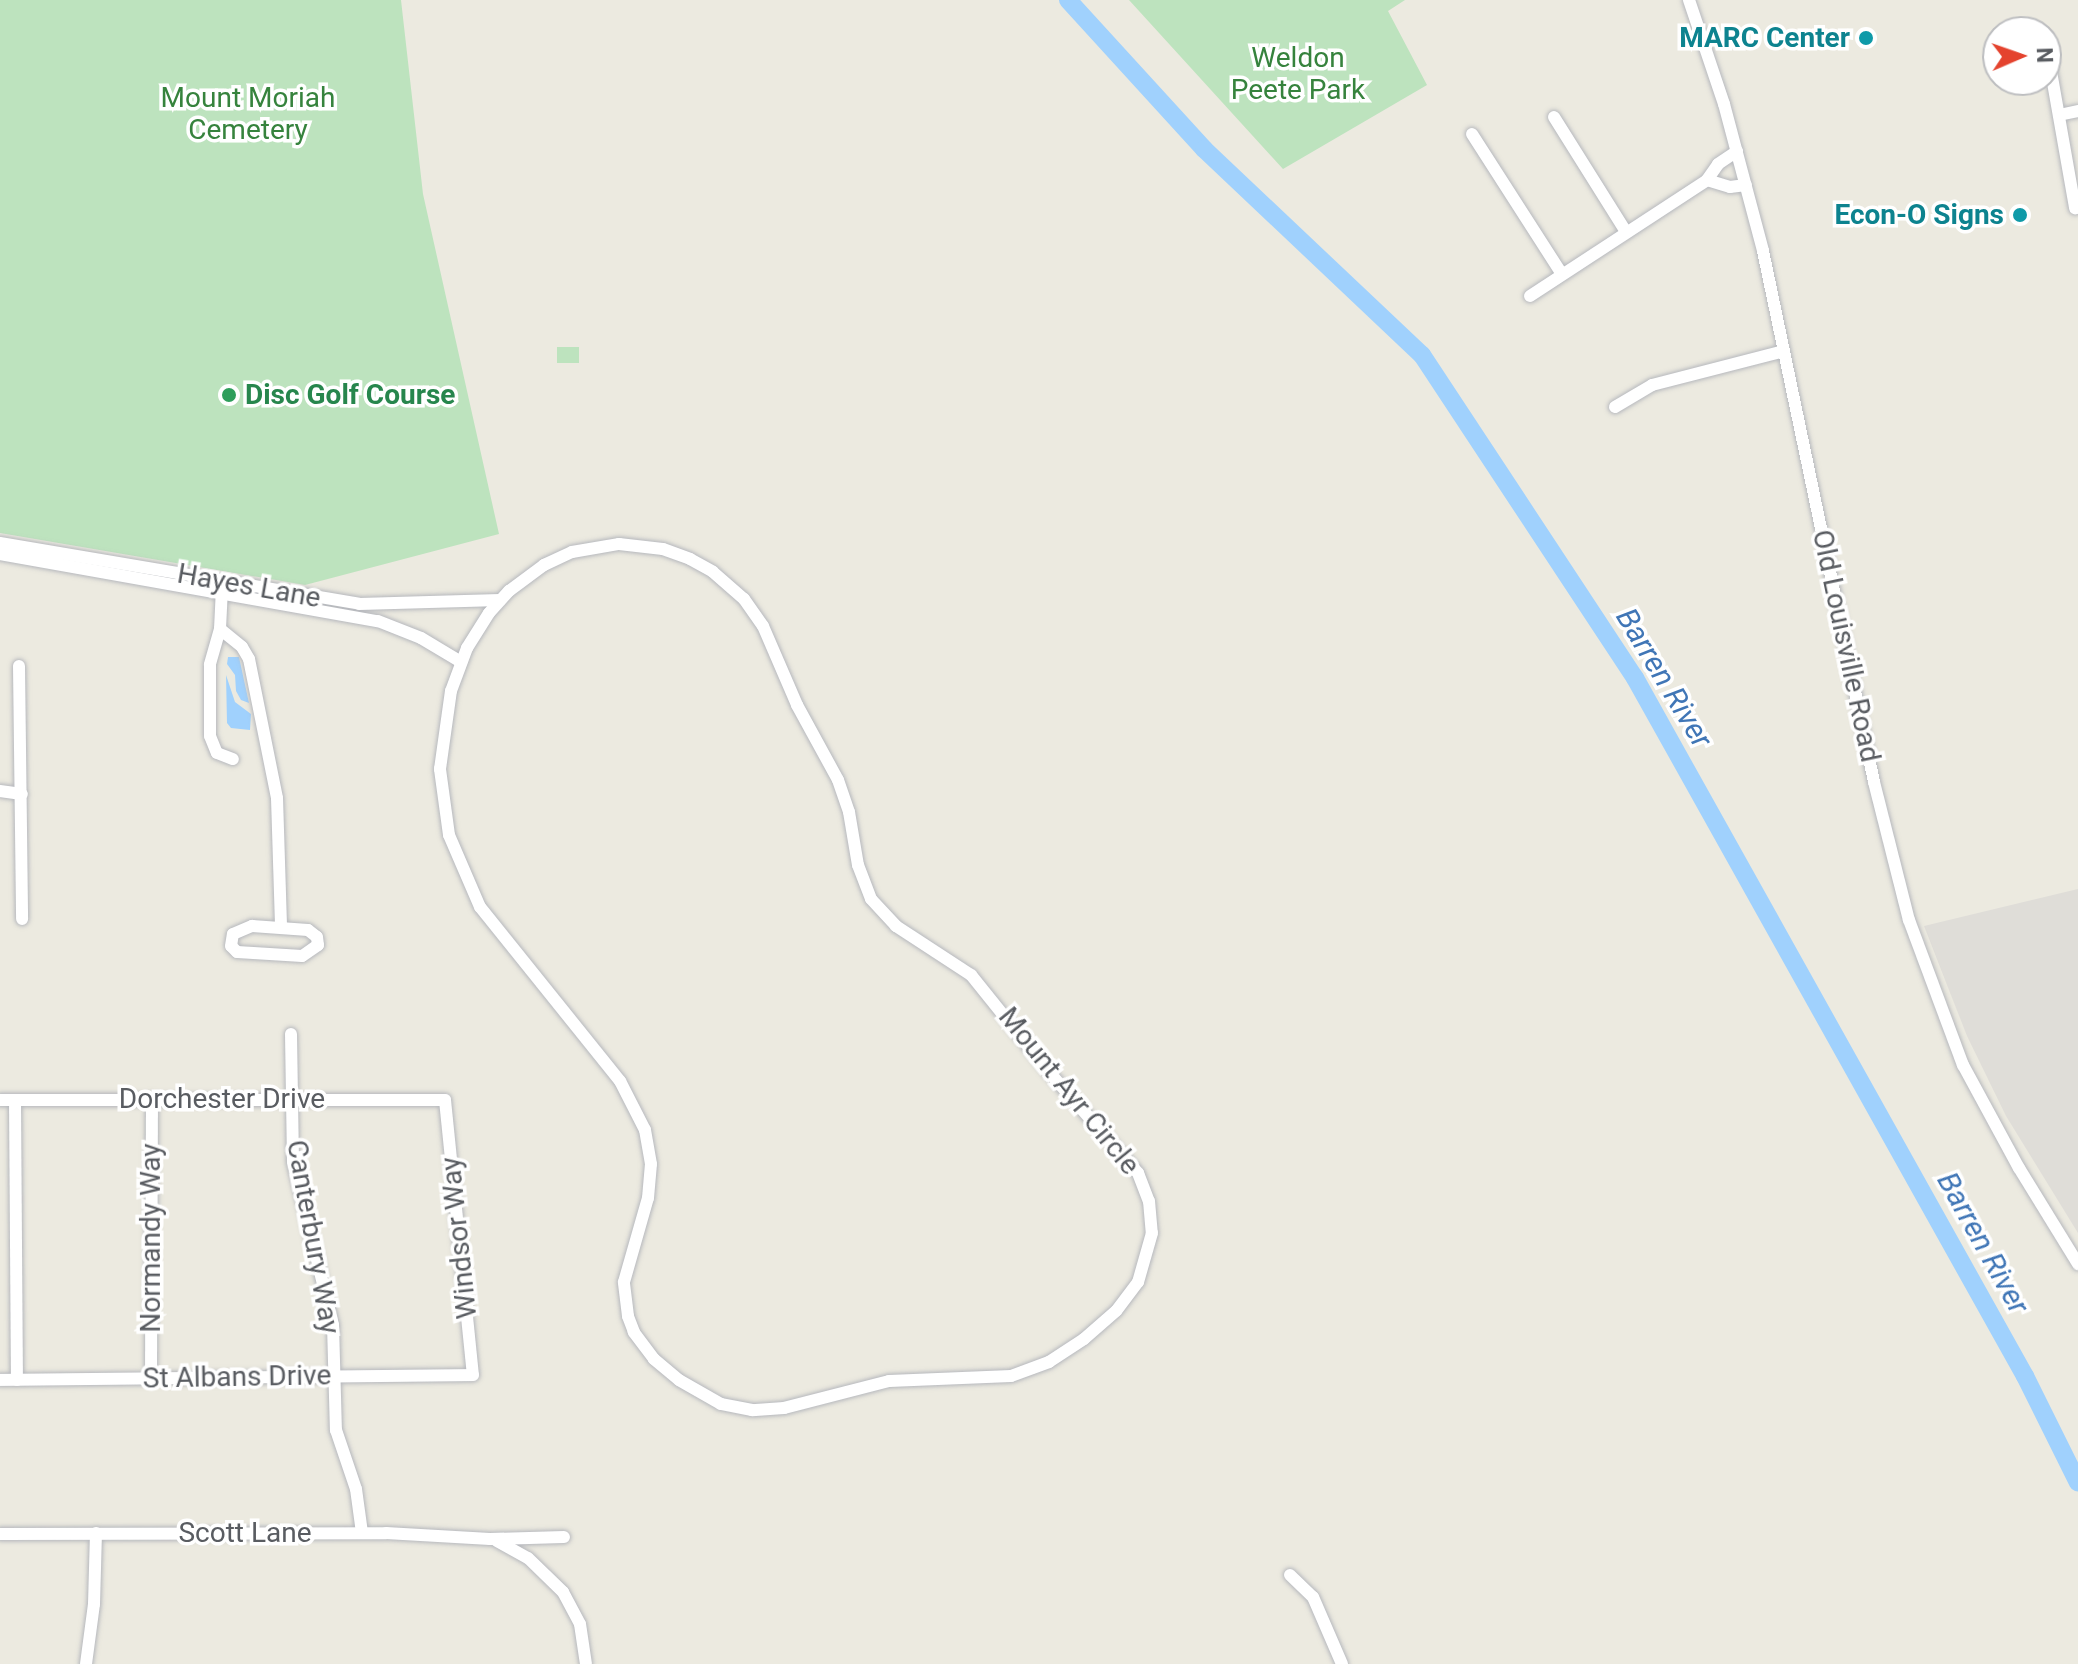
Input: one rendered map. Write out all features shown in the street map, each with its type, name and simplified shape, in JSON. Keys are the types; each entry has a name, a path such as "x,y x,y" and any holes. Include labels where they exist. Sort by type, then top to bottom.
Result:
{"street":[{"name":"Old Louisville Road","path":"1689,0 1746,185 1874,782 1918,949 1963,1065 2019,1168 2078,1264"},
{"path":"2056,96 2075,208"},
{"path":"2059,115 2078,111"},
{"path":"1554,117 1626,232"},
{"path":"1472,134 1562,274"},
{"path":"1530,296 1707,180 1718,164 1737,151"},
{"path":"1707,180 1730,187 1746,185"},
{"path":"1615,407 1652,385 1784,351"},
{"name":"Hayes Lane","path":"0,543 372,605 500,600"},
{"name":"Mount Ayr Circle","path":"619,544 663,549 690,559 724,580 744,599 763,626 797,705 838,780 849,812 858,865 871,899 896,926 971,975 1049,1072 1138,1173 1152,1217 1150,1250 1138,1282 1116,1311 1068,1352 1021,1373 990,1379 889,1381 768,1410 721,1404 686,1385 654,1359 634,1332 624,1299 626,1265 650,1181 649,1148 639,1113 620,1081 492,925 464,876 449,835 441,794 441,746 447,707 461,662 481,625 500,600 532,572 557,558 591,547 619,544"},
{"name":"Hayes Lane","path":"0,554 378,621 421,638 461,662"},
{"path":"223,581 220,629 210,665 210,736 215,750 233,759"},
{"path":"220,629 245,650 252,673 279,819 281,927"},
{"path":"19,666 22,919"},
{"path":"0,791 22,794"},
{"path":"281,927 311,931 318,939 317,948 302,956 267,956 242,955 231,946 233,934 242,928 281,927"},
{"name":"Canterbury Way","path":"291,1034 293,1162 333,1325 336,1430 356,1489 362,1533"},
{"name":"Normandy Way","path":"151,1378 152,1099"},
{"name":"Dorchester Drive","path":"0,1100 445,1100"},
{"path":"15,1100 17,1380"},
{"name":"Windsor Way","path":"445,1100 473,1375"},
{"name":"St Albans Drive","path":"0,1380 473,1375"},
{"path":"86,1664 94,1604 96,1533"},
{"name":"Scott Lane","path":"0,1534 362,1533 490,1539 564,1537"},
{"name":"Scott Lane","path":"490,1539 528,1558 563,1592 580,1624 586,1664"},
{"path":"1290,1575 1313,1597 1342,1664"}],"shaded area":[{"path":"2078,889 2078,1233 2006,1116 1967,1036 1924,926"}],"green space":[{"name":"Mount Moriah Cemetery","path":"0,0 401,0 423,194 499,534 305,585 0,533"},
{"name":"Weldon Peete Park","path":"1129,0 1405,0 1388,11 1427,85 1283,169"},
{"path":"557,347 579,347 579,363 557,363"}],"water":[{"path":"228,657 239,657 249,703 241,700 236,691 235,675 227,664"},
{"path":"226,675 235,702 251,714 250,730 231,728 227,723"}],"waterway":[{"name":"Barren River","path":"1068,0 1204,149 1422,355 1635,678 2025,1376 2078,1483"}],"place":[{"name":"MARC Center","path":"1866,38"},
{"name":"Econ-O Signs","path":"2020,215"},
{"name":"Disc Golf Course","path":"229,395"}]}
